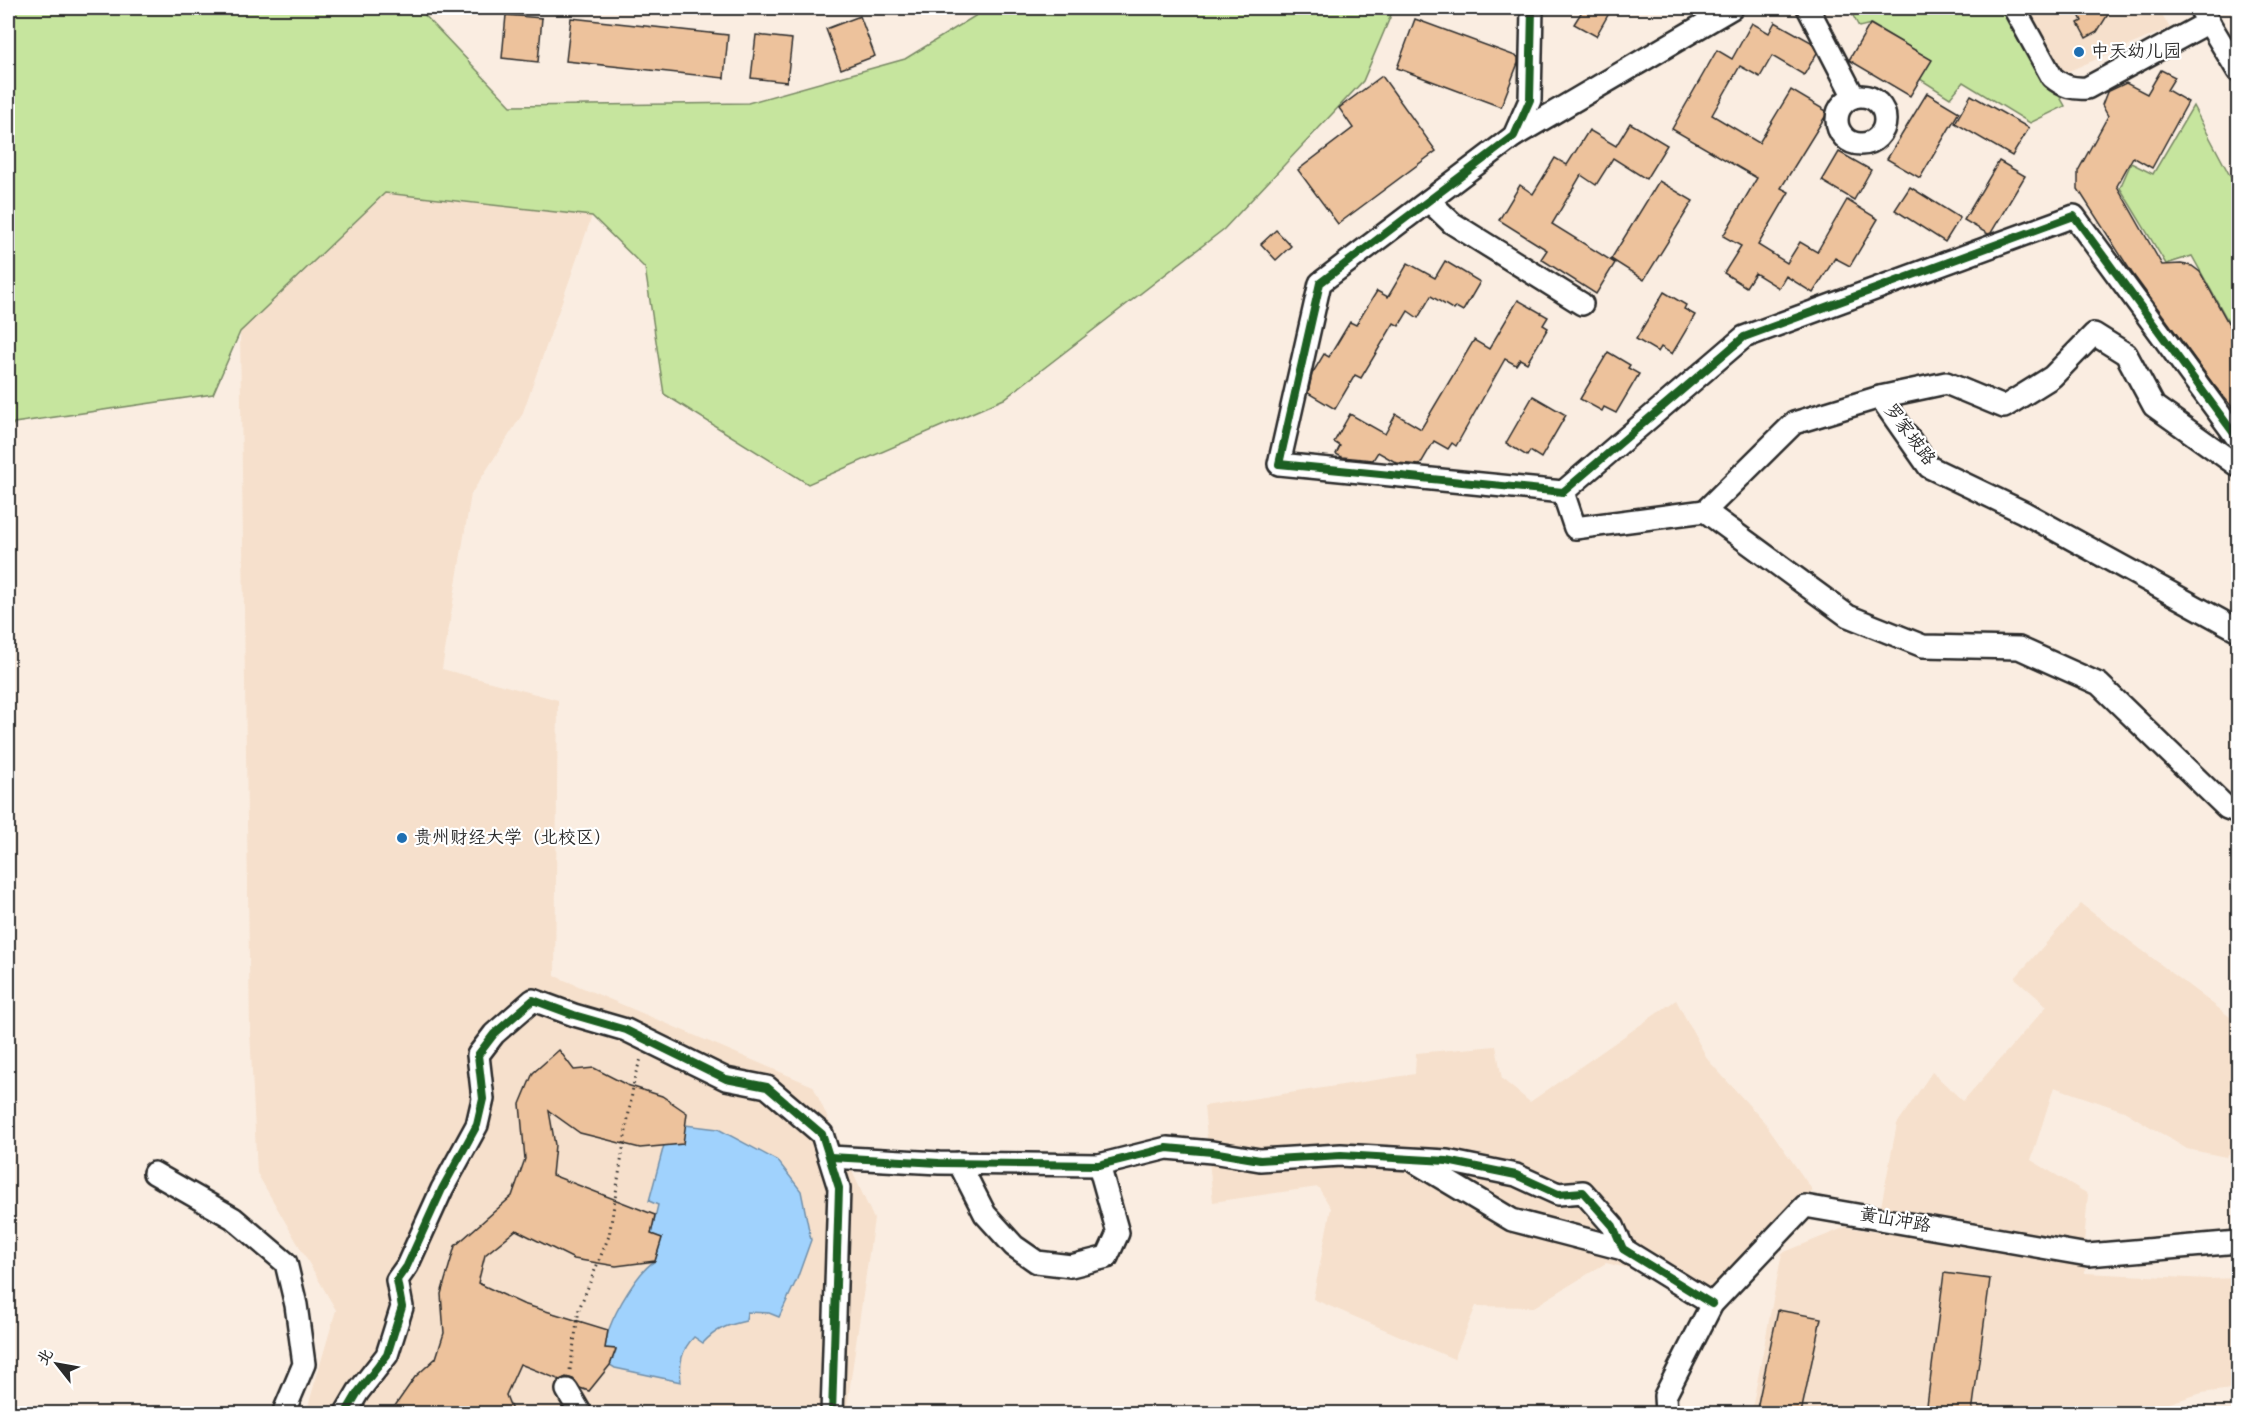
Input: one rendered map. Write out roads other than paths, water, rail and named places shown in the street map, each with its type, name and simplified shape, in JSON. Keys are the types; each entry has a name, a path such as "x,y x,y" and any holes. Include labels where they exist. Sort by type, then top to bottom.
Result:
{"street":[{"path":"1514,136 1530,100 1532,8"},
{"path":"1732,8 1514,136 1320,283 1279,464 1563,492 1744,337 2074,216 2238,439"},
{"path":"1808,8 1854,97"},
{"path":"2014,8 2052,77 2060,84 2074,89 2087,88 2205,15 2238,71"},
{"path":"1429,201 1452,223 1582,304"},
{"name":"罗家坡路","path":"2238,466 2154,406 2126,354 2094,334 2052,377 2004,407 1946,382 1880,397 1929,467 2023,512 2238,630"},
{"path":"1563,492 1575,528 1705,511 1794,423 1880,397"},
{"path":"1705,511 1848,616 1923,646 2019,648 2099,684 2227,808 2238,812"},
{"path":"345,1413 387,1355 402,1306 397,1280 407,1266 442,1189 477,1125 483,1099 478,1055 494,1034 532,1000 626,1030 726,1079 767,1087 822,1134 839,1188 831,1413"},
{"path":"830,1157 959,1163 1099,1165 1167,1148 1260,1160 1341,1155 1447,1161 1516,1175 1558,1194 1583,1192 1613,1226 1623,1249"},
{"path":"1412,1160 1512,1220 1623,1249 1712,1304"},
{"path":"959,1163 985,1214 1014,1246 1037,1262 1071,1266 1107,1257 1118,1233 1099,1165"},
{"path":"154,1173 233,1218 286,1263 296,1305 304,1364 283,1413"},
{"name":"黄山冲路","path":"1666,1413 1665,1396 1712,1304 1805,1206 2088,1255 2238,1242"},
{"path":"567,1390 581,1413"}],"water":[{"path":"685,1125 718,1129 778,1161 801,1191 811,1240 797,1279 779,1317 769,1313 747,1312 746,1321 722,1328 703,1343 694,1337 686,1347 682,1358 681,1382 615,1368 610,1365 616,1350 605,1348 609,1329 622,1302 642,1273 655,1261 662,1238 651,1234 658,1205 649,1201 664,1145"}],"place":[{"name":"中天幼儿园","path":"2079,52"},
{"name":"贵州财经大学（北校区）","path":"402,838"}]}
